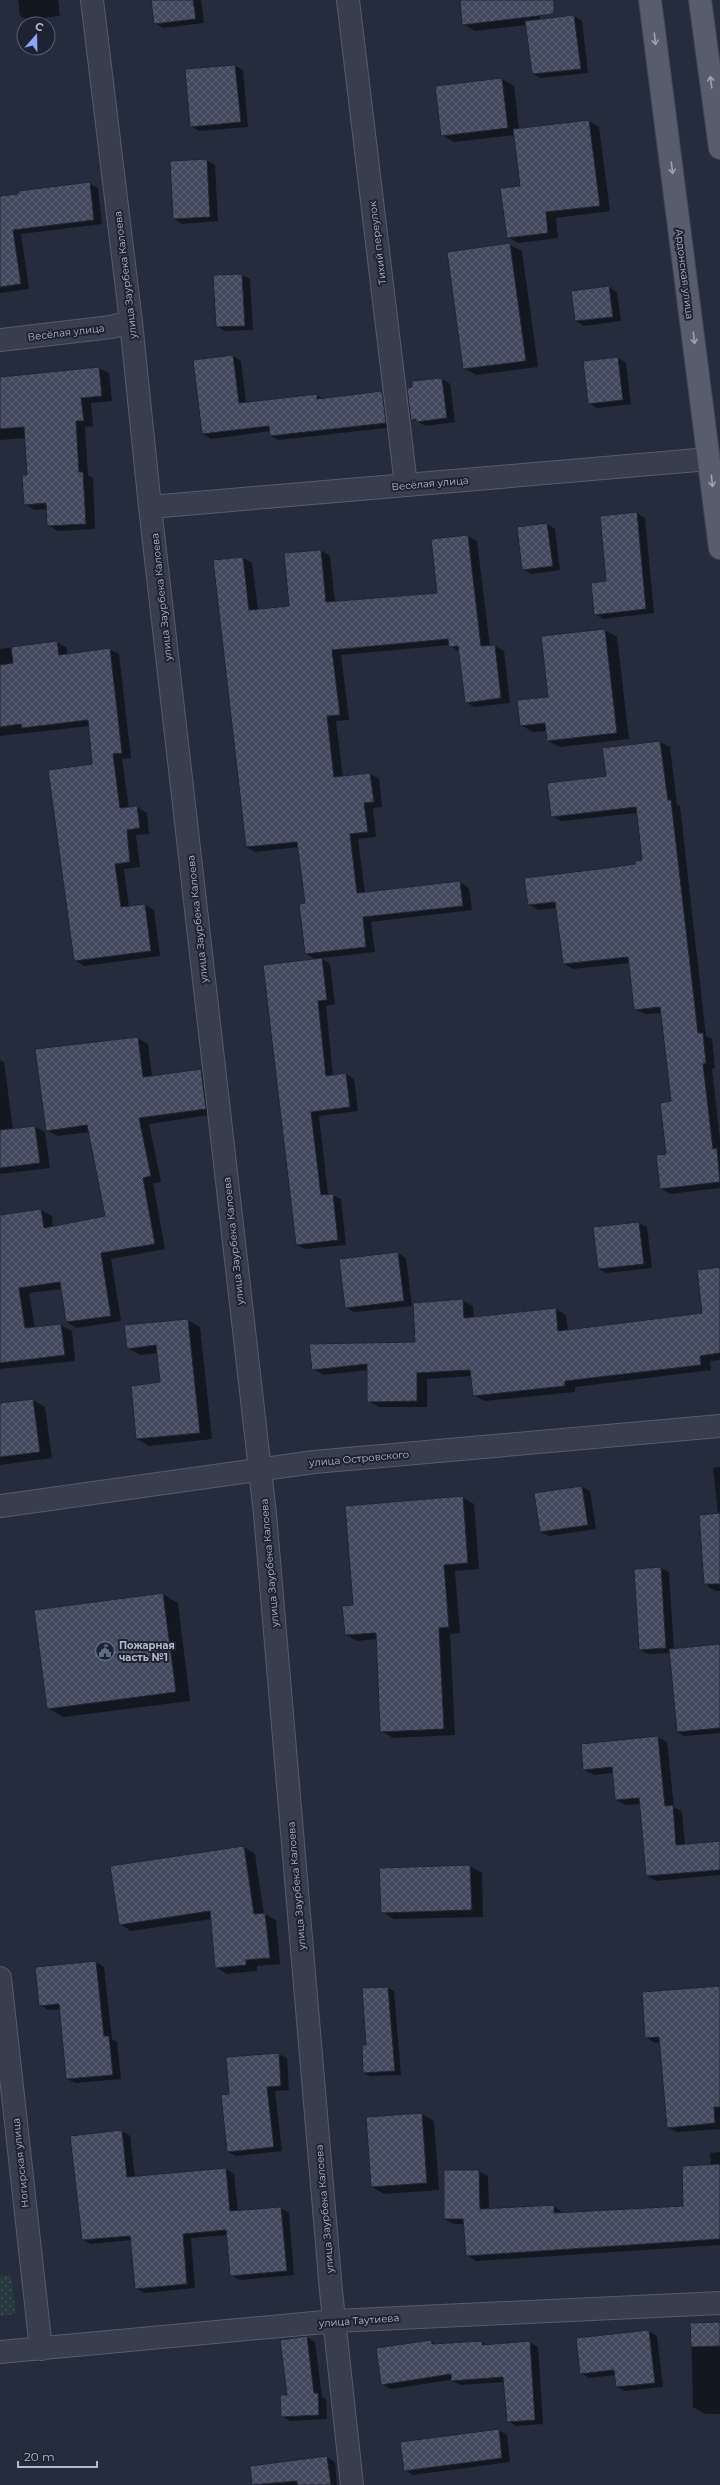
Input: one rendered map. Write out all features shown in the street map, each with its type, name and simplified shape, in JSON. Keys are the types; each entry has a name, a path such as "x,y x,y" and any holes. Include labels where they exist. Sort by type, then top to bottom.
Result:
{"main road":[{"name":"Ардонская улица","path":"650,0 720,548"},
{"path":"700,0 720,148"}],"street":[{"name":"улица Заурбека Калоева","path":"92,0 131,322 150,507 260,1468 334,2321 352,2485"},
{"name":"Тихий переулок","path":"348,0 406,485"},
{"name":"Весёлая улица","path":"0,340 111,327 131,322"},
{"name":"Весёлая улица","path":"150,507 709,459"},
{"name":"улица Островского","path":"0,1506 260,1468 314,1462 720,1426"},
{"name":"Ногирская улица","path":"0,1978 41,2349"},
{"name":"улица Таутиева","path":"0,2352 334,2321 720,2303"}],"shaded area":[{"path":"11,2275 16,2314 0,2316 0,2276"}],"building":[{"path":"151,0 193,0 196,19 154,24"},
{"path":"460,0 554,0 554,14 462,25"},
{"path":"574,15 581,69 532,74 525,21"},
{"path":"235,65 241,122 190,127 185,69"},
{"path":"502,78 508,128 441,136 435,86"},
{"path":"589,120 600,206 546,212 548,233 507,238 500,188 520,186 513,129"},
{"path":"207,159 210,217 173,219 170,161"},
{"path":"90,182 94,220 13,230 21,284 0,287 0,196 18,194 18,191"},
{"path":"510,243 526,361 463,369 447,252"},
{"path":"242,274 245,326 216,327 213,275"},
{"path":"609,286 613,317 575,321 571,291"},
{"path":"233,355 239,403 317,394 317,399 382,391 386,423 270,436 269,426 202,434 193,360"},
{"path":"618,357 623,400 588,404 583,361"},
{"path":"99,367 102,396 81,398 84,421 76,421 79,472 83,472 86,524 47,526 46,503 24,505 22,475 27,475 24,427 0,429 0,377"},
{"path":"442,378 447,418 416,422 416,419 411,420 407,388 412,387 412,381"},
{"path":"637,512 646,609 594,615 591,583 606,581 600,516"},
{"path":"547,523 553,566 522,570 517,527"},
{"path":"468,535 481,646 495,645 501,698 465,703 458,646 449,647 448,639 332,650 340,715 327,716 334,777 370,773 374,802 364,803 368,832 350,834 357,893 460,881 463,906 363,917 366,947 305,954 299,904 305,903 297,842 246,847 213,560 243,557 249,610 289,606 284,553 321,550 326,602 437,593 431,539"},
{"path":"605,629 617,733 547,741 545,723 520,726 517,700 548,697 541,636"},
{"path":"57,641 59,655 110,648 122,753 113,754 120,808 137,806 140,828 127,830 130,862 115,864 121,907 145,904 151,951 74,961 48,770 92,764 88,720 22,728 21,724 0,727 0,665 13,663 11,647"},
{"path":"660,741 668,800 671,800 698,1033 703,1033 706,1063 703,1064 713,1149 717,1148 720,1182 660,1189 656,1155 666,1154 660,1103 671,1101 660,1007 634,1010 628,957 563,964 555,902 528,905 524,878 635,864 635,861 642,860 636,807 551,817 547,783 606,776 602,748"},
{"path":"322,958 327,1000 318,1001 326,1076 346,1073 350,1107 311,1112 321,1195 333,1194 338,1240 296,1245 263,965"},
{"path":"138,1037 143,1077 201,1069 206,1109 139,1118 151,1176 143,1178 155,1244 101,1253 111,1316 66,1322 60,1282 19,1288 25,1328 61,1324 65,1355 0,1363 0,1215 41,1209 44,1228 105,1216 87,1125 46,1131 35,1049"},
{"path":"35,1126 40,1163 0,1168 0,1130"},
{"path":"639,1222 644,1264 598,1269 593,1227"},
{"path":"398,1252 404,1301 345,1308 339,1259"},
{"path":"720,1267 720,1353 700,1356 701,1365 565,1381 565,1386 473,1396 470,1370 417,1373 417,1401 367,1402 367,1364 312,1370 309,1344 415,1342 413,1303 463,1299 464,1318 556,1308 558,1331 702,1313 697,1270"},
{"path":"188,1319 200,1433 136,1439 131,1386 160,1382 156,1345 127,1349 124,1325"},
{"path":"33,1399 40,1452 0,1457 0,1403"},
{"path":"582,1486 588,1525 540,1532 534,1493"},
{"path":"463,1496 468,1563 444,1565 449,1627 439,1628 444,1729 380,1732 376,1633 345,1635 342,1606 353,1605 345,1506"},
{"path":"720,1513 720,1584 704,1584 699,1515"},
{"path":"661,1567 666,1648 639,1650 634,1569"},
{"name":"Пожарная часть №1","path":"163,1593 176,1692 47,1709 34,1610"},
{"path":"720,1644 720,1728 677,1732 669,1649"},
{"path":"658,1736 665,1806 673,1805 676,1845 720,1841 720,1870 646,1876 639,1798 615,1800 612,1767 583,1770 581,1744"},
{"path":"244,1846 254,1914 265,1913 270,1958 246,1960 246,1965 215,1968 210,1911 119,1925 110,1866"},
{"path":"470,1865 472,1910 381,1913 379,1868"},
{"path":"96,1961 104,2036 109,2036 113,2075 66,2079 59,2004 39,2006 35,1967"},
{"path":"720,1986 720,2107 714,2107 715,2123 667,2128 659,2037 645,2038 642,1992"},
{"path":"388,1987 395,2071 363,2073 362,2045 366,2045 362,1988"},
{"path":"279,2053 281,2086 267,2087 274,2147 227,2152 221,2095 229,2094 226,2057"},
{"path":"422,2113 427,2183 371,2187 366,2117"},
{"path":"122,2130 127,2177 226,2168 230,2211 281,2207 287,2271 230,2276 226,2230 183,2234 187,2284 135,2289 130,2236 82,2240 70,2136"},
{"path":"720,2164 720,2239 466,2256 463,2219 444,2219 444,2170 479,2170 480,2209 554,2205 554,2213 683,2206 682,2166"},
{"path":"720,2322 720,2346 691,2347 690,2323"},
{"path":"649,2330 655,2383 616,2387 614,2370 580,2374 576,2338"},
{"path":"307,2336 314,2393 318,2393 319,2415 281,2417 280,2395 287,2395 280,2340"},
{"path":"431,2340 432,2344 482,2341 482,2345 530,2341 535,2420 507,2422 503,2377 451,2381 451,2374 381,2385 376,2348"},
{"path":"499,2429 502,2458 404,2471 400,2442"},
{"path":"327,2456 331,2485 297,2485 297,2481 252,2485 250,2466"}],"place":[{"name":"Пожарная часть №1","path":"105,1651"}]}
